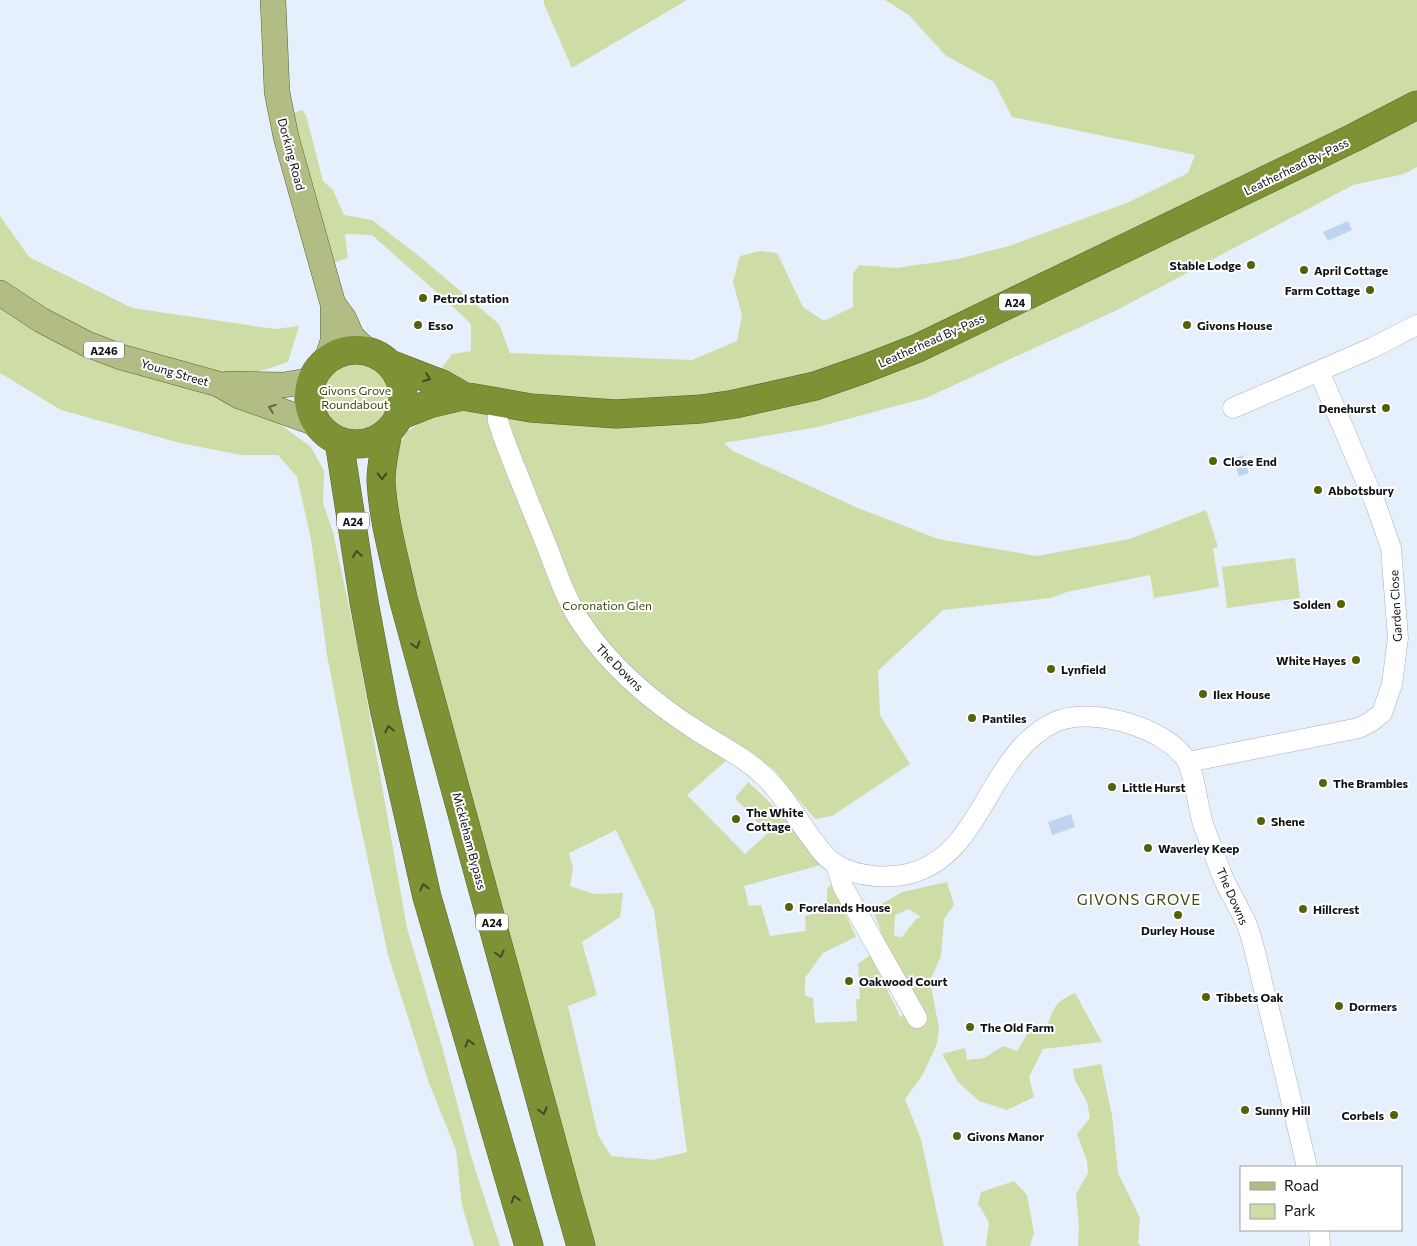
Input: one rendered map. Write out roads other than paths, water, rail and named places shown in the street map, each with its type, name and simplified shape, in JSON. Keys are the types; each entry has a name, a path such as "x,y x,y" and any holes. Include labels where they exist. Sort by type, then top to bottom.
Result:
{"highway":[{"name":"Leatherhead By-Pass","path":"379,358 442,384 463,396 497,403 567,412 616,414 701,409 735,404 815,386 918,348 1353,138 1417,104"},
{"path":"353,350 379,358 398,375 402,385 403,401 393,424 377,439 365,443 352,444 340,441 328,434 318,424 311,410 310,395 319,371 338,354 353,350"},
{"name":"Leatherhead By-Pass","path":"393,424 429,404 463,396"},
{"name":"Mickleham Bypass","path":"393,424 382,462 381,482 386,520 403,598 567,1198 582,1246"},
{"name":"A24","path":"340,441 364,602 384,708 427,897 529,1246"}],"main road":[{"name":"Dorking Road","path":"273,0 277,92 286,137 333,304 334,341 319,371"},
{"name":"Young Street","path":"0,293 41,320 87,344 121,357 218,384 239,396 318,424"},
{"name":"Dorking Road","path":"333,304 344,319 352,337 379,358"},
{"name":"Young Street","path":"218,384 284,385 319,371"}],"street":[{"path":"1233,408 1319,371 1417,325"},
{"name":"Garden Close","path":"1188,762 1359,728 1382,713 1392,684 1398,638 1391,548 1376,505 1319,371"},
{"name":"The Downs","path":"497,403 498,421 503,436 554,566 578,617 600,649 637,687 696,730 741,756 765,777 782,797 823,854 836,864 855,873 887,876 914,873 933,865 961,839 1017,752 1034,735 1056,722 1074,716 1102,718 1126,723 1155,733 1175,746 1188,762 1200,814 1224,881 1247,926 1282,1058 1307,1166"},
{"name":"The Downs","path":"836,864 843,887 916,1018"},
{"path":"1319,1231 1320,1246"}],"water":[{"path":"1348,221 1352,230 1328,241 1323,232"},
{"path":"1243,455 1249,473 1239,476 1233,459"},
{"path":"1071,814 1075,827 1052,835 1048,822"}],"place":[{"name":"Stable Lodge","path":"1251,265"},
{"name":"April Cottage","path":"1304,270"},
{"name":"Farm Cottage","path":"1370,290"},
{"name":"Petrol station","path":"423,298"},
{"name":"Esso","path":"418,325"},
{"name":"Givons House","path":"1187,325"},
{"name":"Denehurst","path":"1386,408"},
{"name":"Close End","path":"1213,461"},
{"name":"Abbotsbury","path":"1318,490"},
{"name":"Solden","path":"1341,604"},
{"name":"White Hayes","path":"1356,660"},
{"name":"Lynfield","path":"1051,669"},
{"name":"Ilex House","path":"1203,694"},
{"name":"Pantiles","path":"972,718"},
{"name":"The Brambles","path":"1323,783"},
{"name":"Little Hurst","path":"1112,787"},
{"name":"The White Cottage","path":"736,819"},
{"name":"Shene","path":"1261,821"},
{"name":"Waverley Keep","path":"1148,848"},
{"name":"Forelands House","path":"789,907"},
{"name":"Hillcrest","path":"1303,909"},
{"name":"Durley House","path":"1178,915"},
{"name":"Oakwood Court","path":"849,981"},
{"name":"Tibbets Oak","path":"1206,997"},
{"name":"Dormers","path":"1339,1006"},
{"name":"The Old Farm","path":"970,1027"},
{"name":"Sunny Hill","path":"1245,1110"},
{"name":"Corbels","path":"1394,1115"},
{"name":"Givons Manor","path":"957,1136"}],"district":[{"name":"GIVONS GROVE","path":"1139,899"}],"park label":[{"name":"Givons Grove Roundabout","path":"355,397"},
{"name":"Coronation Glen","path":"607,605"}]}
